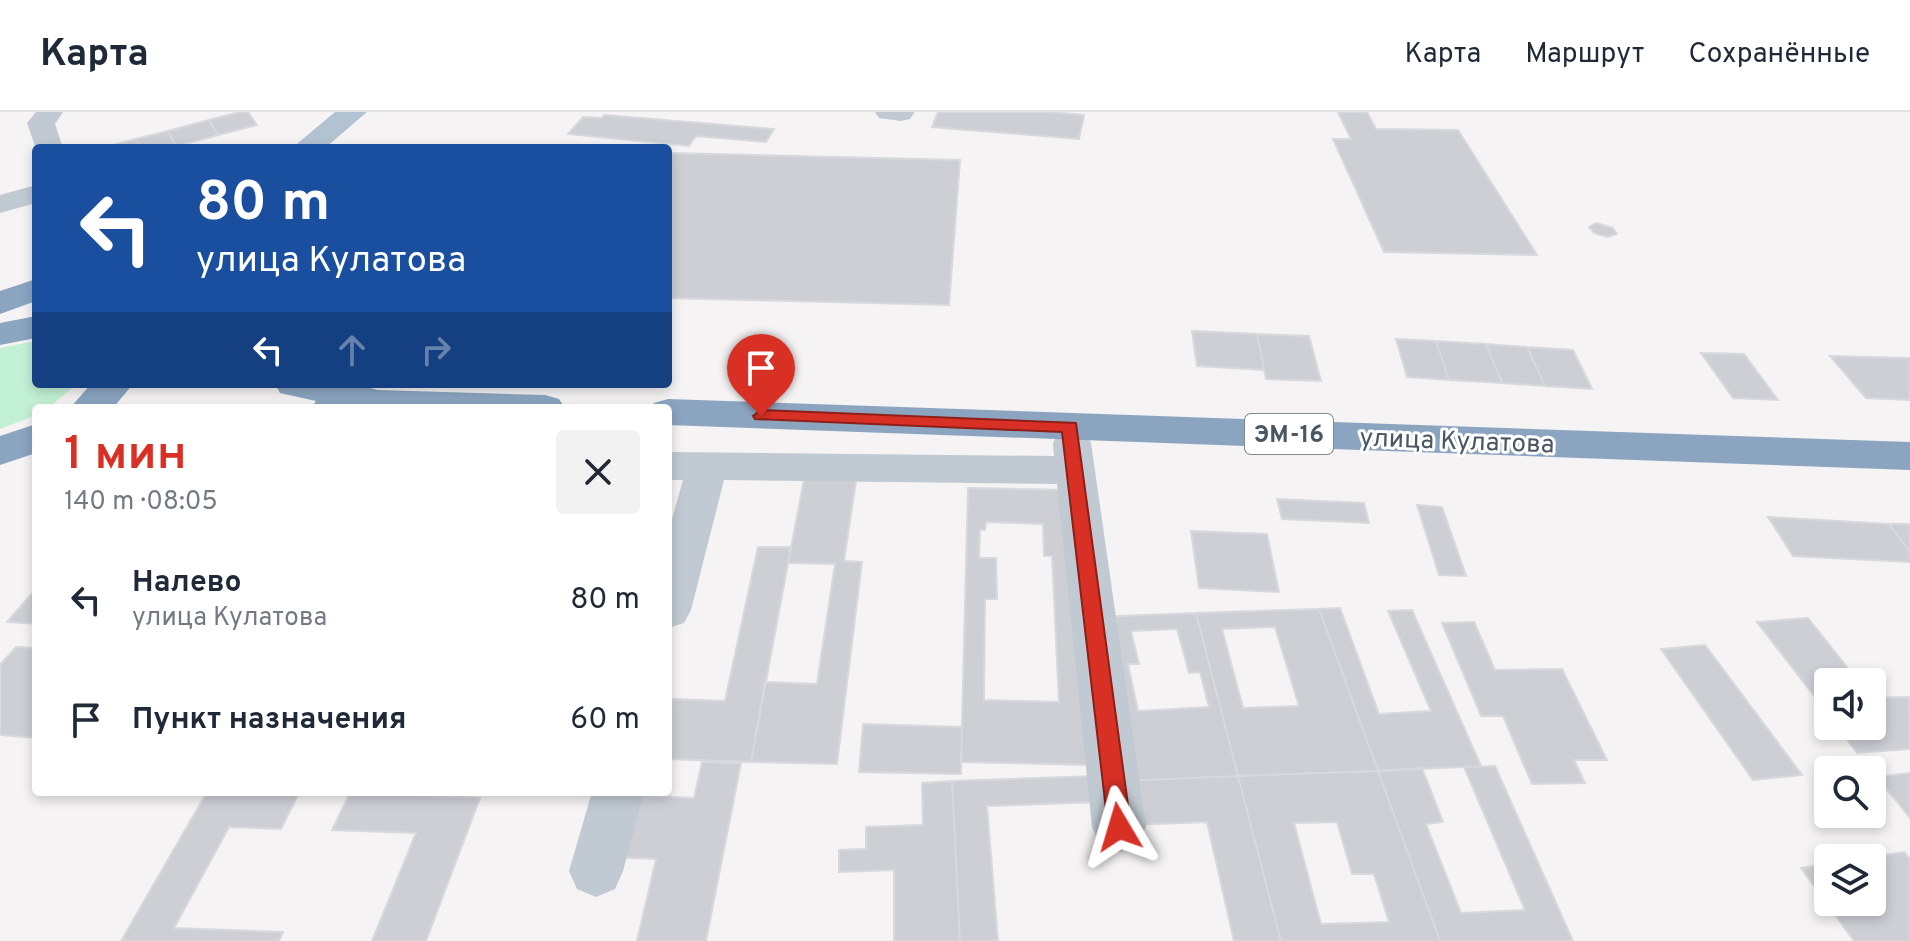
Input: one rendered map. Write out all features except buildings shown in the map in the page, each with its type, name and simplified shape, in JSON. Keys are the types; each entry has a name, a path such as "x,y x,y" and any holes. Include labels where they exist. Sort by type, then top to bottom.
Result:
{"highway":[{"path":"17,322 32,296"},
{"path":"94,404 110,388"},
{"path":"313,388 380,402"},
{"path":"337,388 380,402"},
{"path":"364,404 435,404"},
{"name":"улица Кулатова","path":"672,412 1073,448 1910,456"}],"main road":[{"path":"312,144 353,112"}],"street":[{"path":"48,144 41,123 50,112"},
{"path":"888,112 901,113"},
{"path":"0,204 32,195"},
{"path":"672,581 688,467 1073,448 1119,827"},
{"path":"596,871 617,796"}],"green space":[{"path":"32,342 32,388 72,388 53,404 32,404 32,417 0,429 0,348"}],"route":[{"path":"761,416 1070,427 1119,827"}]}
